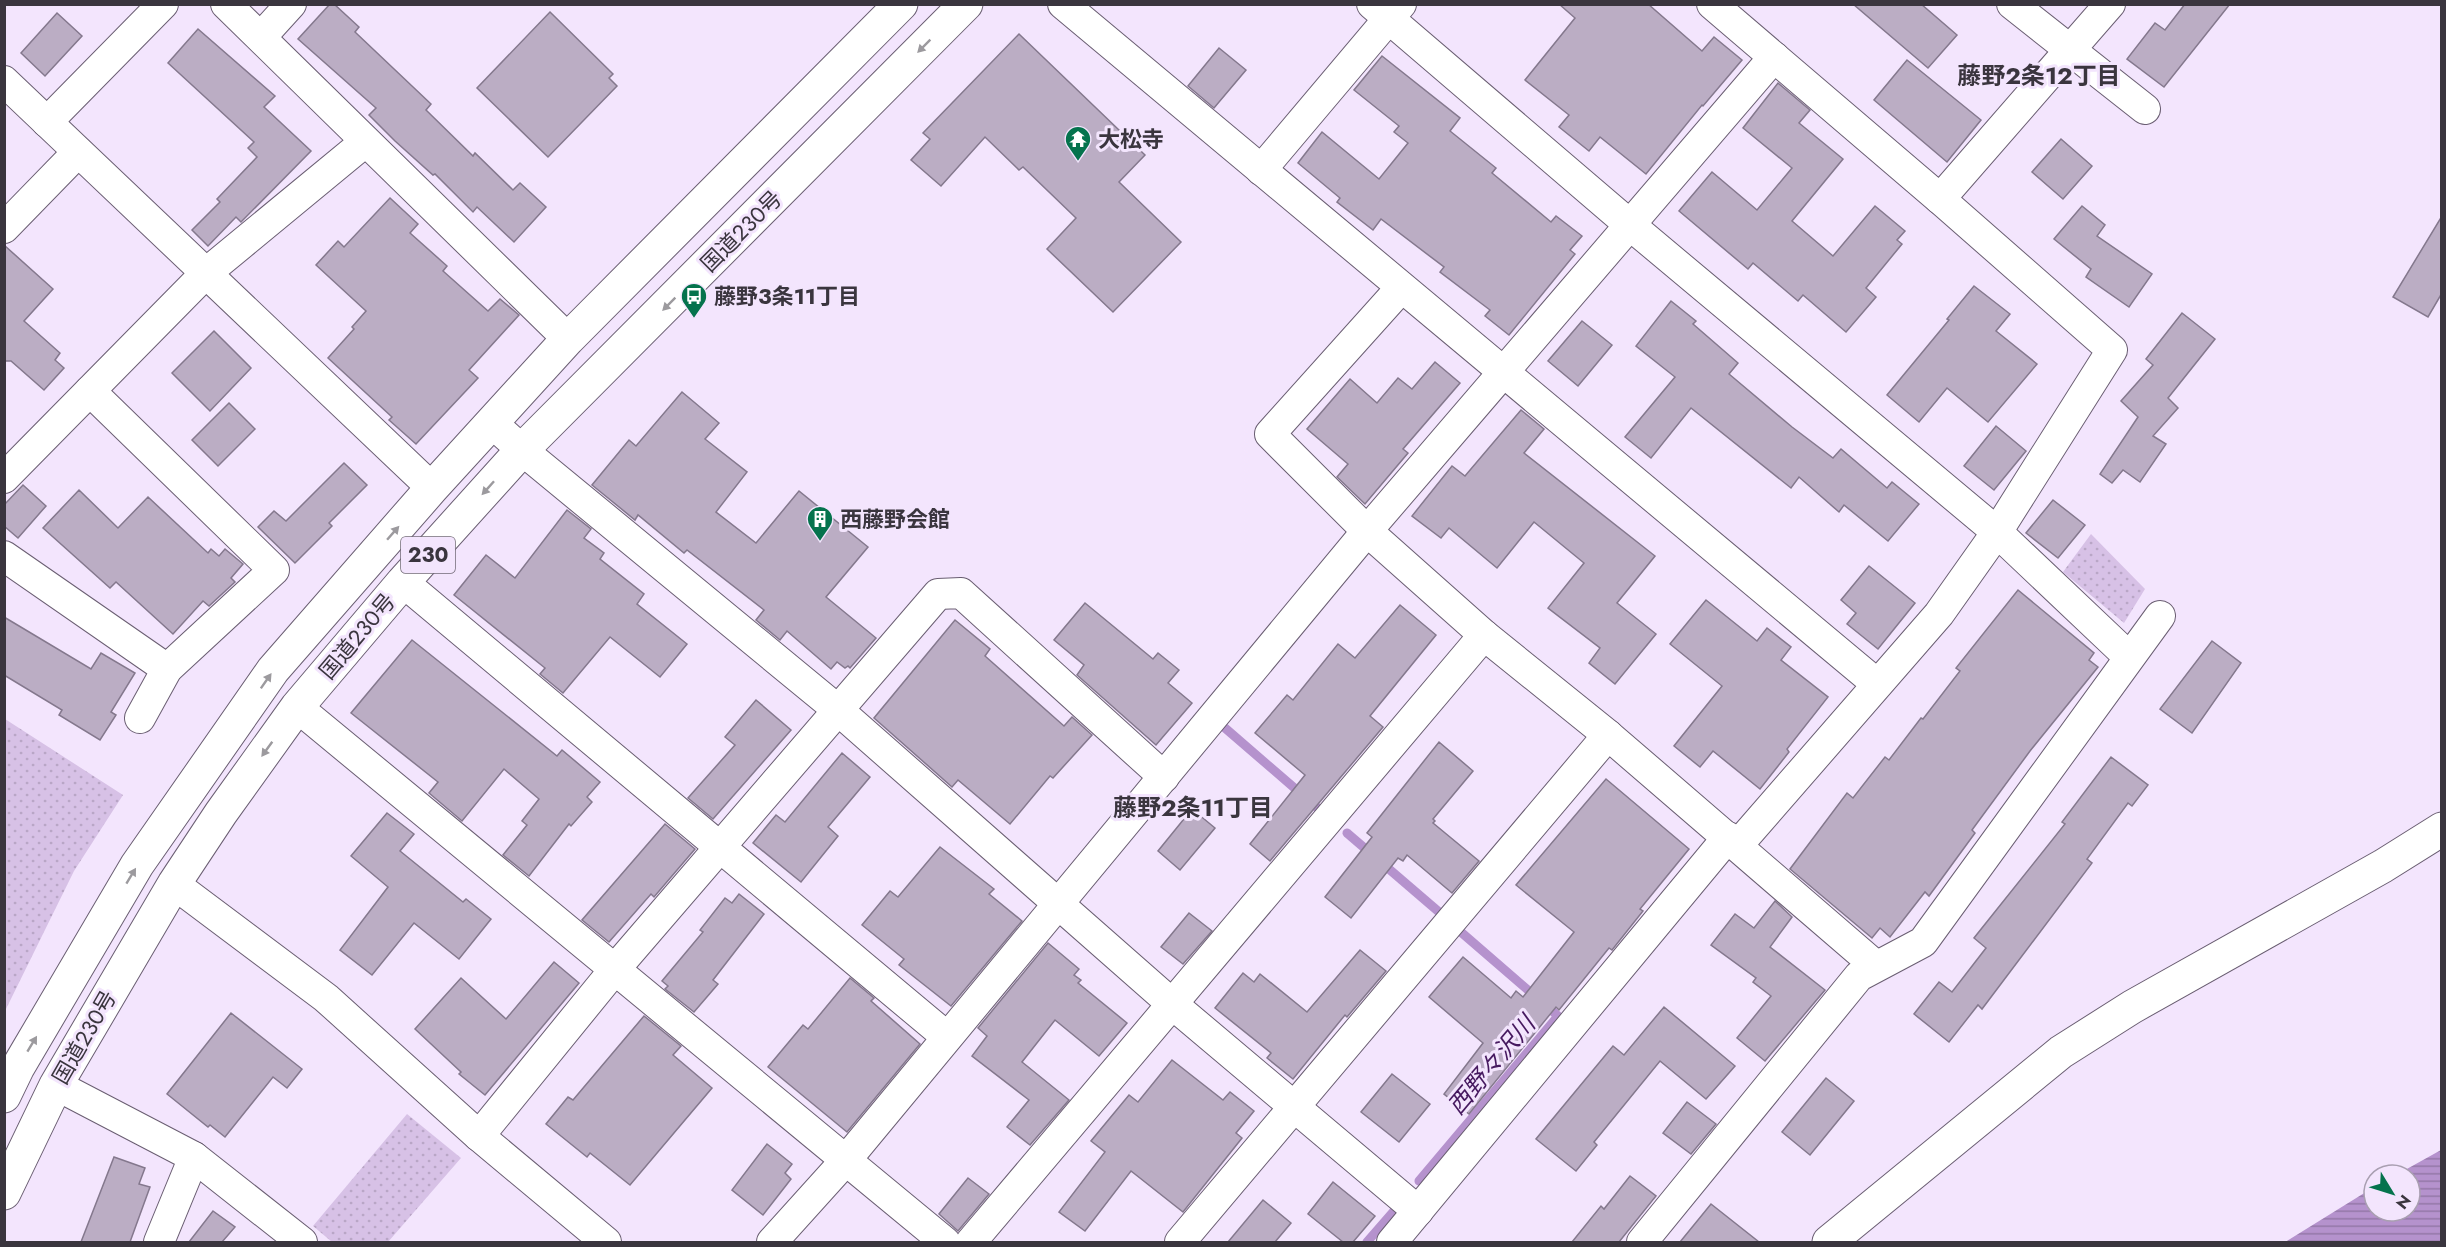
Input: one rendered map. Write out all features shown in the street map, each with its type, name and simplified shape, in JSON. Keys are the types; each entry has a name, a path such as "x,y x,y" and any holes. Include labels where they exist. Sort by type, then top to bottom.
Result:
{"main road":[{"name":"国道230号","path":"4,1096 18,1067 137,865 273,670 432,488 568,339 901,4"},
{"name":"国道230号","path":"4,1193 56,1085 174,884 221,813 297,707 403,582 522,450 966,4"},
{"path":"1829,1242 2061,1052 2132,1007 2383,866 2442,829"}],"street":[{"path":"47,122 163,4"},
{"path":"226,4 568,339"},
{"path":"261,37 291,4"},
{"path":"1063,4 1877,684"},
{"path":"1392,1242 1732,842 1939,614 1997,532 2112,350 1940,198 1712,4"},
{"path":"2012,4 2145,109"},
{"path":"1940,198 2110,4"},
{"path":"1261,170 1387,9 1630,225 1997,532 2129,657"},
{"path":"772,1242 846,1160 1058,901 1164,777 1367,531 1774,57"},
{"path":"4,81 432,488"},
{"path":"4,478 205,274 365,142"},
{"path":"4,228 78,152"},
{"path":"1401,288 1270,434 1367,531 1484,635 1608,735 1876,966"},
{"path":"90,391 273,570 167,669 140,718"},
{"path":"491,422 838,710 1058,901 1172,1004 1418,1211"},
{"path":"4,556 167,669"},
{"path":"403,582 946,1037"},
{"path":"479,1136 615,969 938,594 961,593 1164,777"},
{"path":"1642,1242 1859,976 1923,942 2160,616"},
{"path":"971,1242 1484,635"},
{"path":"297,707 945,1242"},
{"path":"1180,1242 1608,735"},
{"path":"174,884 326,998 479,1136 606,1242"},
{"path":"56,1085 194,1157 302,1242"},
{"path":"159,1242 194,1157"}],"shaded area":[{"path":"2091,534 2145,589 2124,623 2063,572"},
{"path":"5,719 123,795 74,871 5,1011"},
{"path":"407,1114 461,1158 388,1242 332,1242 313,1226"},
{"path":"2441,1150 2441,1242 2285,1242 2362,1194 2362,1223 2422,1223 2422,1163 2418,1163"}],"building":[{"path":"330,4 334,4 359,27 355,32 431,104 426,110 473,156 475,153 513,190 520,183 546,207 514,242 477,207 473,212 435,174 433,175 395,141 369,115 376,108 298,39"},
{"path":"1559,4 1648,4 1702,51 1714,37 1742,60 1646,174 1600,137 1589,151 1559,127 1569,115 1525,80 1575,18"},
{"path":"1853,4 1921,4 1957,35 1928,68"},
{"path":"2185,4 2230,4 2164,87 2127,59 2155,23 2165,30"},
{"path":"550,12 613,74 609,78 617,86 548,157 477,88"},
{"path":"57,13 82,36 45,76 21,53"},
{"path":"198,29 275,96 264,107 311,151 241,222 236,217 208,246 192,230 220,202 217,199 257,157 248,148 254,142 168,63"},
{"path":"1019,34 1145,155 1119,182 1181,242 1113,312 1047,249 1076,218 1023,167 1019,170 985,137 941,186 911,160 930,139 923,133"},
{"path":"1219,48 1246,70 1214,108 1188,86"},
{"path":"1382,56 1460,118 1450,131 1496,168 1492,173 1551,222 1556,216 1582,236 1570,250 1575,254 1509,335 1485,316 1490,310 1440,272 1444,267 1381,219 1373,230 1337,202 1340,198 1298,163 1322,132 1379,179 1408,143 1394,132 1399,126 1354,90"},
{"path":"1907,60 1981,120 1947,162 1874,100"},
{"path":"1778,83 1810,110 1799,123 1843,159 1792,221 1833,256 1875,206 1905,231 1897,240 1902,244 1866,288 1876,297 1846,332 1803,295 1798,301 1753,263 1748,269 1679,211 1712,172 1757,210 1792,168 1743,128"},
{"path":"2061,139 2092,166 2063,199 2032,172"},
{"path":"390,198 418,224 410,233 447,266 443,271 488,311 500,299 519,315 469,370 478,378 416,444 389,420 392,417 328,358 354,329 352,327 366,311 316,265 338,241 344,247"},
{"path":"2082,206 2105,225 2097,236 2152,274 2129,307 2086,277 2091,269 2054,239"},
{"path":"2442,216 2442,293 2428,317 2393,297"},
{"path":"4,245 53,289 24,321 60,353 55,360 64,368 44,390 11,361 4,361"},
{"path":"1974,286 2010,314 1996,331 2037,364 1988,422 1947,388 1919,422 1887,395"},
{"path":"1671,301 1696,321 1693,324 1738,363 1729,374 1792,427 1833,458 1841,449 1887,488 1892,482 1919,504 1888,541 1844,505 1839,512 1799,477 1791,488 1691,408 1651,458 1625,437 1675,377 1636,346"},
{"path":"2182,313 2215,339 2168,398 2178,408 2153,436 2166,444 2140,482 2123,470 2112,483 2100,474 2138,417 2121,401 2153,365 2146,359"},
{"path":"1582,321 1612,345 1578,386 1548,361"},
{"path":"214,331 251,368 210,411 172,373"},
{"path":"1435,362 1460,383 1403,449 1408,453 1365,504 1337,477 1348,464 1307,429 1350,379 1377,403 1398,378 1412,389"},
{"path":"682,392 719,423 705,439 747,472 716,512 756,543 799,491 868,547 826,597 876,638 850,668 848,666 845,668 837,662 831,669 787,631 780,640 756,620 764,610 687,550 684,553 638,515 635,520 592,485 629,440 636,446"},
{"path":"229,403 255,429 218,466 192,440"},
{"path":"1521,410 1544,429 1524,453 1655,556 1617,603 1656,634 1615,684 1589,663 1600,648 1548,608 1584,563 1534,522 1497,568 1449,528 1441,538 1412,516 1452,466 1465,476"},
{"path":"1996,426 2026,451 1994,490 1964,466"},
{"path":"344,463 367,485 329,523 332,526 295,563 258,527 274,511 286,521"},
{"path":"23,485 46,506 18,538 4,526 4,505"},
{"path":"79,490 118,528 148,497 208,553 211,549 219,556 225,549 243,564 231,578 235,582 209,606 203,601 173,634 116,582 110,588 43,528"},
{"path":"2053,500 2085,525 2058,558 2026,533"},
{"path":"567,510 591,529 584,538 604,553 600,559 644,594 637,604 687,644 660,677 610,637 563,693 540,674 545,668 454,595 486,555 515,578"},
{"path":"1869,566 1915,603 1878,649 1847,624 1856,613 1841,600"},
{"path":"2018,590 2094,653 2089,660 2098,667 2030,751 1972,830 1975,833 1929,896 1925,892 1890,937 1880,928 1872,938 1790,869 1847,793 1853,798 1885,757 1889,760 1921,718 1923,719 1960,671 1956,668"},
{"path":"1706,600 1757,641 1767,628 1791,647 1781,660 1828,697 1787,749 1789,752 1760,789 1713,751 1700,767 1674,746 1722,686 1670,644"},
{"path":"1085,603 1153,659 1158,653 1179,670 1168,683 1192,703 1156,745 1077,675 1084,665 1054,640"},
{"path":"1400,605 1436,635 1370,716 1383,727 1270,861 1250,844 1305,775 1255,733 1287,695 1293,700 1338,644 1355,658"},
{"path":"4,617 91,669 101,653 135,673 111,712 116,715 100,740 59,715 62,710 4,675"},
{"path":"955,620 990,649 985,656 1064,726 1072,717 1092,735 1053,778 1050,776 1010,824 958,780 952,787 874,718"},
{"path":"412,640 557,756 562,750 600,782 587,797 592,802 571,826 569,824 529,876 503,855 527,825 522,821 539,799 504,769 462,821 429,793 438,782 351,713"},
{"path":"2212,641 2241,663 2192,733 2160,709"},
{"path":"756,700 791,730 713,819 688,798 735,745 725,737"},
{"path":"1439,742 1473,771 1433,819 1435,821 1433,823 1479,861 1452,893 1407,855 1403,861 1398,858 1351,918 1325,897 1372,837 1367,833"},
{"path":"842,753 870,777 828,827 838,836 801,882 753,843 776,815 785,822"},
{"path":"2111,757 2148,785 2132,806 2128,803 2087,859 2092,863 1982,1009 1978,1005 1949,1042 1914,1014 1939,982 1952,992 1986,948 1974,938 2065,824 2062,822"},
{"path":"1606,779 1689,849 1640,909 1643,911 1612,950 1609,948 1559,1010 1556,1007 1469,1114 1444,1094 1483,1043 1429,997 1463,957 1511,998 1516,991 1523,997 1574,932 1516,885"},
{"path":"1192,809 1215,828 1180,870 1158,851"},
{"path":"387,813 414,834 400,851 463,902 466,899 491,919 459,959 414,923 372,975 340,950 388,887 351,856"},
{"path":"665,824 695,849 654,897 651,894 609,942 582,920"},
{"path":"940,847 994,889 989,894 1022,921 951,1006 899,965 904,959 862,925 890,891 898,897"},
{"path":"739,894 764,914 713,980 718,984 694,1012 665,989 668,986 662,981 703,932 700,930 725,898 732,903"},
{"path":"1775,901 1792,917 1770,947 1825,990 1765,1061 1737,1038 1771,996 1753,982 1756,978 1711,945 1735,914 1754,928"},
{"path":"1189,913 1212,931 1183,964 1161,947"},
{"path":"1048,943 1079,969 1074,975 1081,980 1078,983 1127,1023 1099,1056 1055,1020 1022,1062 1069,1100 1030,1145 1007,1127 1029,1100 972,1056 987,1036 978,1028"},
{"path":"1360,950 1386,971 1347,1017 1345,1015 1293,1079 1267,1058 1271,1053 1215,1008 1243,973 1254,982 1260,974 1307,1012"},
{"path":"554,962 579,983 485,1095 459,1074 461,1072 415,1029 461,978 506,1019"},
{"path":"850,978 874,998 871,1001 920,1044 847,1132 768,1067 803,1025 808,1029"},
{"path":"1664,1007 1735,1066 1706,1099 1660,1061 1594,1142 1597,1145 1576,1171 1536,1139 1613,1046 1624,1055"},
{"path":"231,1013 302,1069 287,1088 273,1077 225,1137 210,1125 208,1127 167,1094"},
{"path":"644,1016 681,1046 673,1055 712,1088 630,1185 590,1153 587,1157 546,1124 568,1097 573,1100"},
{"path":"1172,1060 1223,1100 1230,1092 1254,1111 1236,1133 1242,1138 1183,1212 1131,1171 1085,1231 1059,1212 1105,1152 1091,1141 1129,1095 1138,1102"},
{"path":"1392,1074 1430,1104 1399,1142 1361,1112"},
{"path":"1826,1078 1854,1101 1810,1155 1782,1132"},
{"path":"1687,1102 1716,1124 1691,1154 1663,1133"},
{"path":"767,1144 792,1164 785,1173 791,1179 763,1215 732,1190"},
{"path":"114,1157 145,1168 139,1184 150,1187 130,1242 81,1242"},
{"path":"1630,1176 1656,1196 1619,1242 1572,1242 1601,1206 1604,1209"},
{"path":"968,1178 989,1194 958,1231 939,1214"},
{"path":"1333,1182 1375,1216 1353,1242 1343,1242 1308,1214"},
{"path":"1263,1200 1291,1223 1275,1242 1228,1242"},
{"path":"1711,1204 1759,1242 1680,1242"},
{"path":"213,1211 235,1227 222,1242 189,1242"}],"waterway":[{"name":"西野々沢川","path":"1225,728 1321,811"},
{"name":"西野々沢川","path":"1347,833 1439,912"},
{"name":"西野々沢川","path":"1419,1181 1558,1016 1462,933"},
{"name":"西野々沢川","path":"1367,1242 1394,1211"}],"place":[{"name":"大松寺","path":"1078,162"},
{"name":"藤野3条11丁目","path":"694,319"},
{"name":"西藤野会館","path":"820,542"}],"district":[{"name":"藤野2条12丁目","path":"2039,75"},
{"name":"藤野2条11丁目","path":"1193,807"}]}
